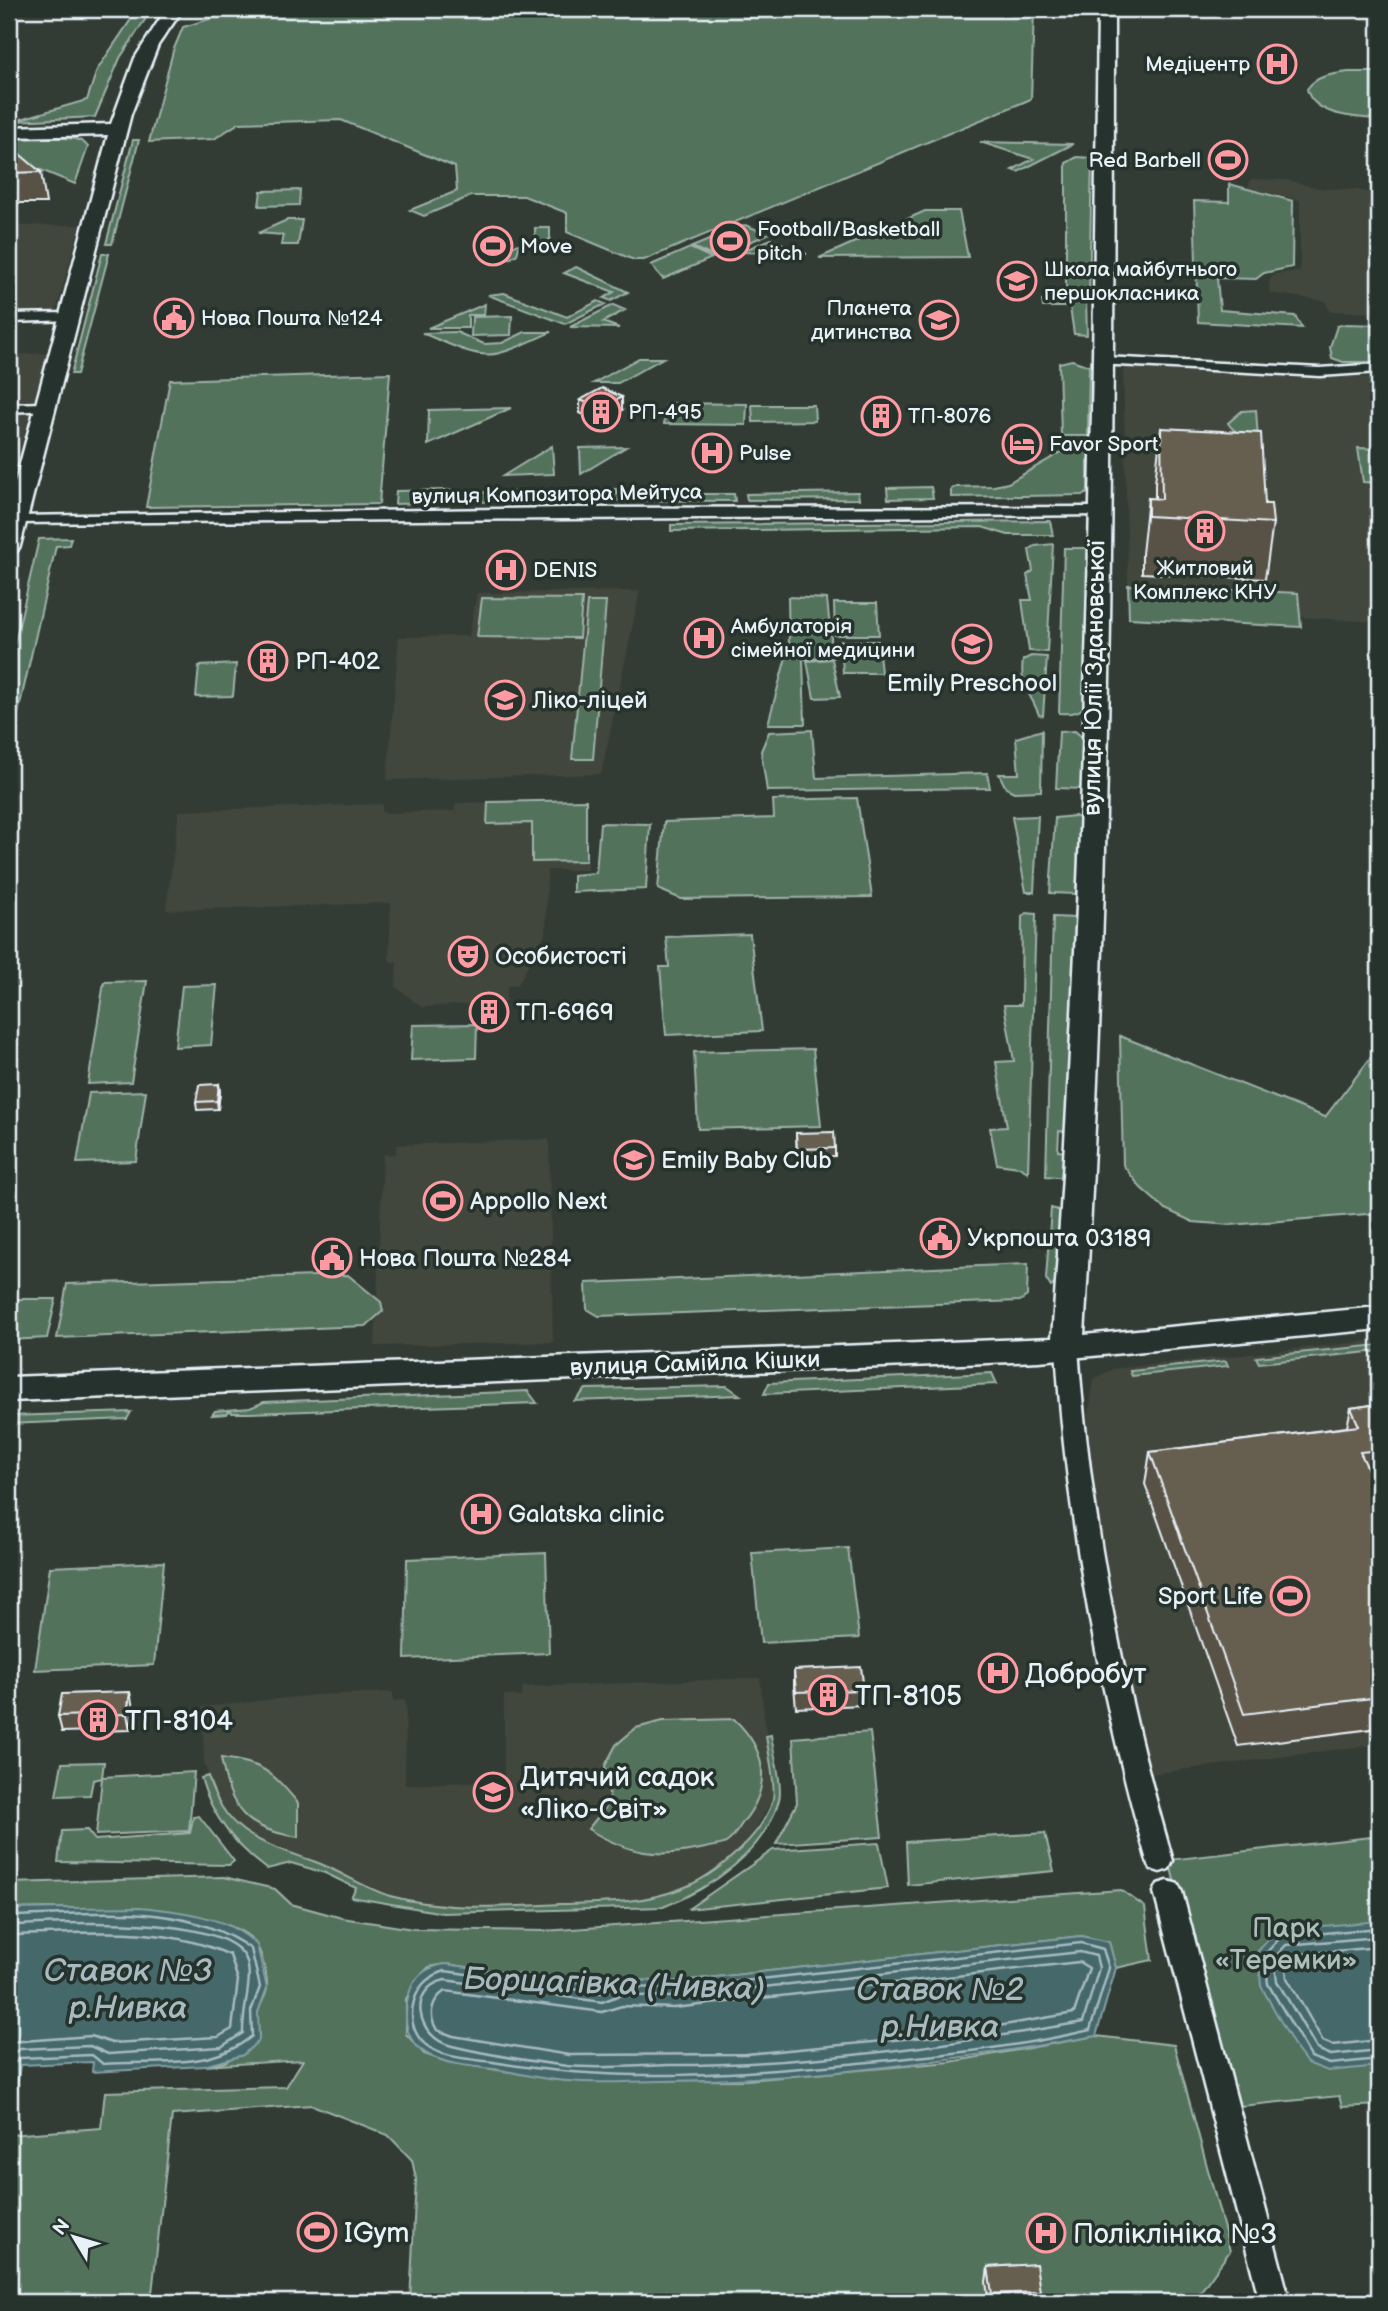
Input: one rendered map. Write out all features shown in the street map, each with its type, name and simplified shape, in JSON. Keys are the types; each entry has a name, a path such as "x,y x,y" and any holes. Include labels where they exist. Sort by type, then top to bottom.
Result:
{"street":[{"path":"9,546 15,521 26,408 70,317 118,129 144,55 155,34 175,9"},
{"name":"вулиця Юлії Здановської","path":"1066,1348 1081,1143 1104,361 1106,9"},
{"path":"9,132 118,129"},
{"path":"9,318 70,317"},
{"path":"1104,361 1320,372 1379,368"},
{"name":"вулиця Композитора Мейтуса","path":"15,521 582,513 1098,512"},
{"name":"вулиця Самійла Кішки","path":"9,1389 1066,1348 1379,1318"},
{"path":"1066,1348 1071,1413 1107,1646 1137,1780 1160,1861"},
{"path":"1168,1892 1275,2302"}],"shaded area":[{"path":"1190,9 1379,9 1379,15"},
{"path":"1251,179 1287,180 1318,188 1358,190 1379,195 1379,313 1329,311 1326,301 1270,293 1269,281 1275,274 1300,271 1300,200 1248,188"},
{"path":"80,225 55,315 9,317 9,226"},
{"path":"48,353 19,452 9,455 9,355"},
{"path":"1123,366 1379,378 1379,622 1300,617 1301,627 1129,618"},
{"name":"Ліко-ліцей","path":"640,591 601,774 387,780 399,637 469,636 477,593"},
{"path":"586,800 587,870 547,870 546,933 518,984 507,987 506,1002 421,1007 396,987 397,963 389,961 391,903 166,910 179,811 382,804 382,813 455,811 456,803"},
{"path":"549,1139 553,1342 375,1346 383,1155 396,1154 397,1145"},
{"path":"1379,1340 1379,1744 1143,1775 1112,1631 1086,1434 1094,1379 1113,1369"},
{"name":"Дитячий садок «Ліко-Світ»","path":"760,1678 773,1798 748,1842 712,1874 680,1889 632,1901 482,1907 436,1904 389,1895 314,1861 260,1843 231,1821 216,1801 204,1762 202,1707 316,1695 393,1692 393,1701 406,1700 405,1785 504,1780 504,1695 522,1697 522,1687"}],"green space":[{"path":"138,9 152,9 120,58 95,117 14,121 87,100 97,70"},
{"path":"242,9 1034,9 1031,99 644,260 634,260 567,232 567,213 524,196 471,196 424,216 410,210 457,191 455,167 341,120 239,123 214,139 149,142 173,51 183,27"},
{"path":"1348,72 1379,72 1379,119 1337,114 1318,105 1311,98 1307,89 1311,84 1326,76"},
{"path":"69,138 88,147 75,184 9,157 9,139"},
{"path":"133,140 139,140 112,244 106,244"},
{"path":"980,142 1073,144 1018,172 1012,170 1033,159"},
{"path":"1077,157 1092,158 1089,296 1066,295 1066,163"},
{"path":"1229,184 1293,201 1292,267 1264,273 1256,279 1217,278 1220,310 1295,316 1302,328 1198,322 1194,201 1229,202"},
{"path":"300,190 299,205 259,206 261,191"},
{"path":"925,211 959,211 968,257 819,258"},
{"path":"287,220 302,220 298,245 281,245 283,235 258,233"},
{"name":"Football/Basketball pitch","path":"745,225 768,234 715,257 692,247"},
{"path":"535,228 550,228 550,240 519,247 517,254 511,258 493,259 493,255 535,237"},
{"path":"771,239 807,254 740,252"},
{"path":"690,248 712,258 663,279 651,265"},
{"path":"102,254 109,254 77,374 71,374"},
{"path":"576,267 628,292 611,301 604,298 614,292 564,273"},
{"path":"504,293 567,317 598,301 605,304 565,324 488,295"},
{"path":"1086,299 1087,335 1074,334 1070,307 1043,307 1042,300"},
{"path":"485,304 484,315 468,315 468,328 428,328"},
{"path":"613,305 625,310 603,322 619,328 570,327"},
{"path":"512,316 511,335 471,336 472,317"},
{"path":"1379,325 1379,362 1343,362 1332,358 1330,347 1337,326"},
{"path":"456,332 484,344 502,343 525,332 551,332 512,349 486,355 461,349 422,333"},
{"path":"639,358 663,358 618,383 594,383"},
{"path":"1072,360 1089,366 1088,436 1061,436 1059,363"},
{"path":"390,373 379,504 146,507 170,380"},
{"path":"666,403 747,404 746,425 664,424"},
{"path":"752,405 814,405 815,421 753,422"},
{"path":"511,408 428,445 429,410"},
{"path":"1256,410 1258,439 1241,434 1228,423 1242,411"},
{"path":"552,446 554,474 503,476"},
{"path":"626,447 581,474 580,448"},
{"path":"1358,448 1379,449 1379,483 1363,482"},
{"path":"1067,449 1088,452 1088,493 951,497 951,489 955,487 1008,483"},
{"path":"931,487 933,498 888,499 887,488"},
{"path":"616,489 617,494 734,494 735,501 580,500 581,491"},
{"path":"447,490 464,493 548,491 549,500 395,504 396,491"},
{"path":"858,492 859,499 747,500 746,494"},
{"path":"1050,521 1053,535 1008,535 982,527 671,531 671,525"},
{"path":"71,538 69,545 56,546 9,753 9,668 39,539"},
{"path":"1053,544 1047,652 1029,651 1022,600 1032,600 1027,575 1033,571 1029,550 1035,546"},
{"path":"1064,548 1092,548 1088,705 1078,711 1059,713"},
{"path":"1128,585 1298,593 1301,627 1129,618"},
{"path":"788,597 827,599 833,658 803,659 805,724 768,724 789,646"},
{"path":"482,598 582,599 579,638 477,637"},
{"path":"587,602 606,602 593,759 572,759"},
{"path":"834,603 877,603 879,635 835,635"},
{"path":"841,641 878,641 881,673 843,673"},
{"path":"1031,656 1047,657 1043,716 1039,715 1023,677 1023,660"},
{"path":"832,659 840,697 814,698 807,661"},
{"path":"236,664 233,696 196,697 199,666"},
{"path":"812,730 816,778 987,773 990,788 767,791 761,751 769,732"},
{"path":"1042,730 1041,791 1014,792 1006,788 999,774 1019,774 1016,738"},
{"path":"1075,731 1083,738 1083,789 1056,788 1059,732"},
{"path":"857,798 872,897 681,899 658,889 664,822 774,818 773,800"},
{"path":"586,800 586,861 532,862 532,823 487,824 488,802"},
{"path":"1038,816 1034,892 1026,892 1012,817"},
{"path":"1075,816 1081,819 1076,894 1050,893 1055,818"},
{"path":"600,823 650,824 646,889 573,892 573,875 596,873"},
{"path":"1026,913 1036,914 1028,1172 1019,1167 997,1164 990,1128 1007,1127 996,1062 1014,1061 1004,1005 1021,1005 1022,917"},
{"path":"1053,917 1076,918 1071,1132 1059,1131 1058,1151 1069,1152 1068,1178 1046,1176"},
{"path":"750,934 762,1031 666,1035 660,967 669,967 666,937"},
{"path":"147,981 131,1082 88,1084 104,982"},
{"path":"217,985 211,1045 175,1047 182,986"},
{"path":"477,1024 476,1058 411,1060 413,1025"},
{"path":"1120,1036 1325,1117 1379,1047 1379,1213 1230,1225 1193,1222 1165,1209 1141,1188 1123,1165"},
{"path":"813,1049 821,1126 698,1129 694,1052"},
{"path":"146,1091 136,1161 77,1163 89,1093"},
{"path":"1051,1208 1065,1212 1060,1279 1051,1287 1046,1279"},
{"path":"1028,1264 1027,1296 1020,1301 599,1316 587,1309 586,1283"},
{"path":"348,1275 381,1302 383,1311 366,1326 57,1338 67,1284"},
{"path":"9,1299 56,1299 47,1338 9,1340"},
{"path":"1379,1345 1379,1351 1259,1363 1256,1357"},
{"path":"1226,1361 1228,1366 1132,1376 1130,1371"},
{"path":"992,1373 997,1384 764,1394 769,1383"},
{"path":"727,1386 740,1395 575,1401 586,1389"},
{"path":"528,1391 537,1403 249,1413 232,1413 231,1410 226,1414 212,1415 215,1411 250,1408 264,1402"},
{"path":"131,1412 127,1419 9,1424 9,1416"},
{"path":"848,1548 859,1638 761,1643 752,1553"},
{"path":"546,1553 549,1653 405,1659 407,1559"},
{"path":"164,1562 154,1665 35,1670 50,1567"},
{"path":"734,1719 745,1731 759,1756 762,1782 752,1809 729,1841 721,1845 673,1853 644,1852 617,1844 588,1829 610,1802 605,1766 616,1745 636,1728 663,1721"},
{"path":"870,1732 882,1837 776,1844 797,1803 793,1738"},
{"path":"771,1735 780,1794 772,1819 762,1836 749,1852 717,1879 663,1907 443,1913 351,1897 356,1888 325,1873 291,1863 267,1869 235,1840 218,1818 201,1778 208,1776 225,1812 247,1834 390,1896 432,1904 474,1907 620,1902 650,1898 693,1883 722,1865 749,1840 768,1813 773,1799 773,1777 766,1736"},
{"path":"221,1758 257,1766 280,1783 298,1803 298,1837 265,1829 243,1814 230,1791"},
{"path":"104,1762 102,1777 194,1772 189,1831 96,1835 102,1778 93,1780 90,1795 56,1796 62,1763"},
{"path":"199,1816 234,1861 229,1865 58,1862 62,1831 87,1830 95,1840 190,1833 193,1817"},
{"path":"1045,1833 1054,1871 908,1885 906,1842"},
{"name":"Парк «Теремки»","path":"1379,1836 1379,2105 1342,2107 1339,2096 1231,2107 1169,1860"},
{"path":"879,1843 888,1888 688,1909 773,1850"},
{"path":"224,1877 275,1889 291,1904 342,1918 413,1929 544,1931 1121,1890 1145,1907 1152,1960 1116,1968 1109,1942 1081,1936 672,1982 616,1979 602,1986 446,1964 429,1967 416,1980 406,1999 406,2034 424,2054 447,2062 568,2081 747,2080 950,2062 1096,2036 1174,2045 1230,2251 1193,2302 451,2302 451,2299 410,2302 416,2179 412,2160 388,2135 312,2105 172,2115 151,2302 9,2302 9,2135 101,2128 105,2092 286,2087 303,2060 204,2066 225,2062 259,2040 258,2013 267,1991 267,1978 257,1946 242,1931 215,1921 142,1910 9,1909 9,1883"}],"water":[{"name":"Ставок №3 р.Нивка","path":"140,1907 187,1913 218,1921 245,1935 257,1945 267,1988 258,2012 259,2040 243,2055 204,2066 92,2072 93,2062 20,2065 13,2113 9,2113 9,1909"},
{"path":"1379,1921 1379,2066 1328,2071 1307,2063 1261,1986 1258,1951 1277,1930"},
{"name":"Ставок №2 р.Нивка","path":"1081,1936 1109,1942 1116,1968 1096,2036 988,2053 881,2068 773,2077 580,2082 542,2078 439,2059 415,2044 408,2032 406,2006 411,1988 427,1970 446,1964 602,1986 616,1979 672,1982"}],"building":[{"path":"16,151 41,172 9,173 9,152"},
{"path":"602,388 622,397 600,408 580,400"},
{"path":"1161,428 1261,433 1265,504 1271,504 1273,523 1148,516 1148,498 1162,499"},
{"path":"219,1084 217,1101 196,1102 199,1085"},
{"path":"834,1132 835,1148 797,1149 796,1133"},
{"path":"1379,1404 1379,1450 1360,1452 1379,1492 1379,1697 1244,1714 1150,1452 1359,1426 1351,1408"},
{"path":"861,1667 864,1690 796,1692 794,1670"},
{"path":"130,1692 127,1714 58,1716 62,1694"},
{"path":"1036,2264 1040,2292 992,2294 988,2267"}],"place":[{"name":"Медіцентр","path":"1277,64"},
{"name":"Red Barbell","path":"1228,160"},
{"name":"Football/Basketball pitch","path":"730,241"},
{"name":"Move","path":"493,246"},
{"name":"Школа майбутнього першокласника","path":"1017,281"},
{"name":"Нова Пошта №124","path":"174,318"},
{"name":"Планета дитинства","path":"939,320"},
{"name":"РП-495","path":"601,412"},
{"name":"ТП-8076","path":"881,416"},
{"name":"Favor Sport","path":"1022,444"},
{"name":"Pulse","path":"712,453"},
{"name":"Житловий Комплекс КНУ","path":"1205,531"},
{"name":"DENIS","path":"506,570"},
{"name":"Амбулаторія сімейної медицини","path":"704,638"},
{"name":"Emily Preschool","path":"972,644"},
{"name":"РП-402","path":"268,661"},
{"name":"Ліко-ліцей","path":"505,700"},
{"name":"Особистості","path":"468,956"},
{"name":"ТП-6969","path":"489,1012"},
{"name":"Emily Baby Club","path":"634,1160"},
{"name":"Appollo Next","path":"443,1201"},
{"name":"Укрпошта 03189","path":"940,1238"},
{"name":"Нова Пошта №284","path":"332,1258"},
{"name":"Galatska clinic","path":"481,1514"},
{"name":"Sport Life","path":"1290,1596"},
{"name":"Добробут","path":"998,1673"},
{"name":"ТП-8105","path":"828,1695"},
{"name":"ТП-8104","path":"98,1720"},
{"name":"Дитячий садок «Ліко-Світ»","path":"493,1792"},
{"name":"IGym","path":"317,2232"},
{"name":"Поліклініка №3","path":"1046,2233"}],"water label":[{"name":"Борщагівка (Нивка)","path":"614,1983"}]}
